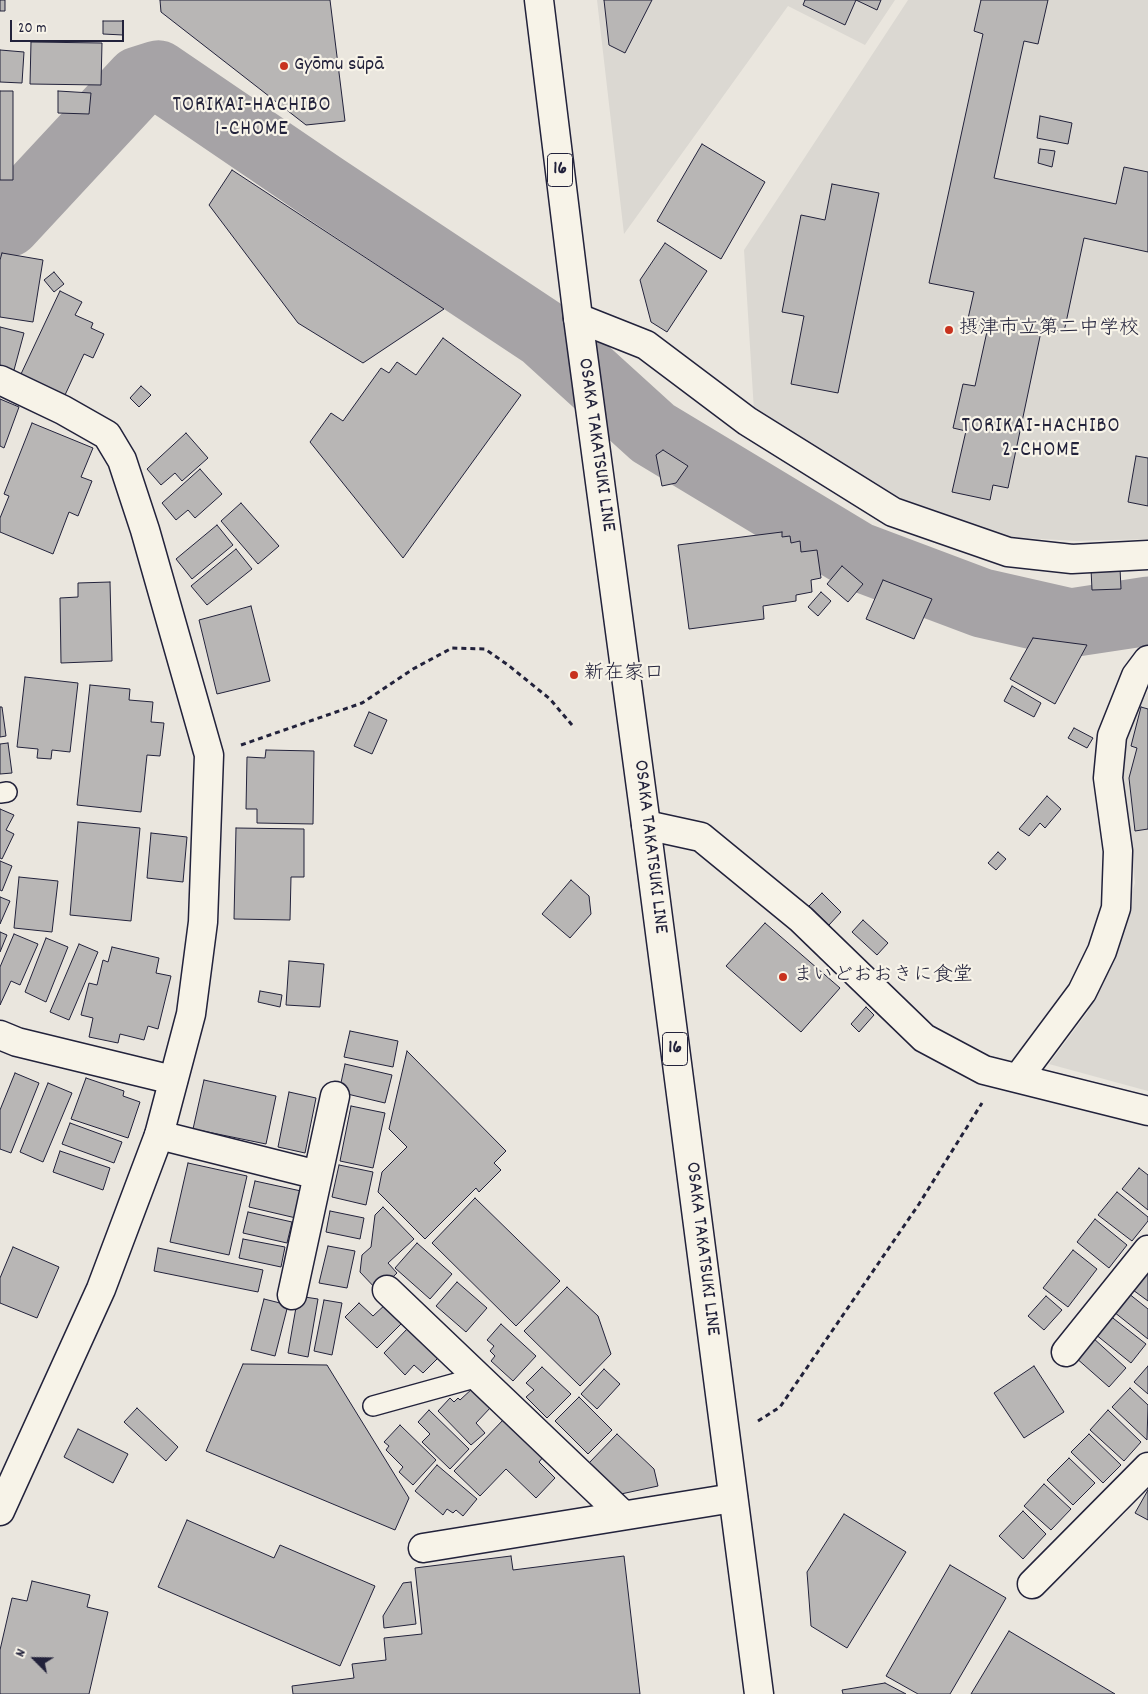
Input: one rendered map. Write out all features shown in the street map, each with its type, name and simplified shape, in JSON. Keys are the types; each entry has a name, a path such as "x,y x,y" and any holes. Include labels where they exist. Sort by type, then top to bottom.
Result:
{"street":[{"name":"OSAKA TAKATSUKI LINE","path":"539,0 580,329 758,1694"},
{"path":"580,329 646,345 747,421 893,512 1008,552 1072,559 1148,555"},
{"path":"0,380 63,410 107,435 122,460 146,530 209,755 204,922 191,1014 159,1136 101,1289 0,1511"},
{"path":"1009,1076 1082,992 1102,951 1116,908 1118,851 1108,778 1112,736 1136,676 1148,660"},
{"path":"646,825 701,837 801,919 924,1038 984,1070 1148,1111"},
{"path":"0,1035 17,1042 173,1080"},
{"path":"292,1295 335,1096"},
{"path":"159,1136 318,1175"},
{"path":"1066,1352 1148,1250"},
{"path":"387,1290 623,1515"},
{"path":"1032,1584 1148,1467"},
{"path":"423,1548 733,1498"}],"lane":[{"path":"373,1406 478,1377"}],"path":[{"path":"209,755 362,703 413,669 452,648 485,649 550,699 572,725"},
{"path":"726,1442 780,1407 1009,1076"}],"shaded area":[{"path":"597,0 895,0 865,45 788,6 624,234"},
{"name":"摂津市立第二中学校","path":"908,0 1148,0 1148,539 1076,541 1009,537 900,498 754,411 744,250"},
{"path":"1148,691 1148,1091 1049,1064 1087,1013 1109,963 1135,883 1121,769 1124,736"}],"building":[{"path":"0,0 5,0 5,11 0,11"},
{"name":"Gyōmu sūpā","path":"160,0 330,0 345,121 306,125 161,12"},
{"path":"604,0 652,0 625,53 609,45"},
{"path":"805,0 856,0 845,25 803,5"},
{"path":"856,0 881,0 877,10"},
{"path":"981,0 1048,0 1038,44 1024,41 994,178 1116,204 1124,167 1148,172 1148,252 1084,238 1064,332 1042,327 1008,488 993,485 990,500 952,492 966,431 953,428 963,384 975,386 988,327 967,323 974,292 929,283 983,34 974,31"},
{"path":"103,21 123,21 123,35 103,34"},
{"path":"31,42 102,43 101,85 30,84"},
{"path":"0,50 24,52 22,83 0,82"},
{"path":"0,91 13,91 13,180 0,180"},
{"path":"58,91 91,93 89,114 58,113"},
{"path":"1040,116 1072,123 1068,144 1037,138"},
{"path":"702,144 765,182 721,259 657,221"},
{"path":"1040,149 1055,151 1052,167 1038,163"},
{"path":"232,170 444,309 363,363 298,323 209,205"},
{"path":"832,184 879,193 838,393 791,384 804,316 782,312 801,215 825,220"},
{"path":"665,243 707,271 667,332 651,322 640,280"},
{"path":"2,253 43,260 33,322 0,317 0,260"},
{"path":"54,272 64,284 54,292 44,280"},
{"path":"60,291 82,302 75,315 93,323 91,328 104,334 93,358 84,354 65,395 21,374"},
{"path":"0,327 24,333 14,370 0,366"},
{"path":"443,338 521,395 403,558 310,442 331,413 343,421 381,368 389,373 397,362 416,375"},
{"path":"141,386 151,395 139,407 130,398"},
{"path":"0,399 19,407 4,448 0,446"},
{"path":"32,423 93,448 81,477 92,481 78,516 69,512 53,554 0,532 0,518 9,496 4,494"},
{"path":"186,433 208,458 182,481 175,473 161,485 147,469"},
{"path":"663,450 688,466 676,483 662,486 656,455"},
{"path":"1136,456 1148,458 1148,506 1128,502"},
{"path":"200,469 222,494 195,518 188,510 176,520 162,503"},
{"path":"241,503 279,546 258,564 221,521"},
{"path":"217,525 233,545 192,579 176,559"},
{"path":"782,532 782,537 790,536 791,543 800,541 801,552 817,550 821,578 811,580 812,592 796,595 796,601 763,606 764,619 689,629 678,545"},
{"path":"236,549 252,569 207,605 191,586"},
{"path":"842,566 863,584 848,602 827,584"},
{"path":"1120,568 1121,589 1092,590 1091,569"},
{"path":"883,580 932,599 914,639 866,619"},
{"path":"110,582 112,661 61,663 60,598 78,597 78,583"},
{"path":"821,592 831,601 818,616 808,607"},
{"path":"251,606 270,681 217,694 199,620"},
{"path":"1033,638 1087,645 1055,704 1010,679"},
{"path":"25,677 78,683 70,752 52,750 51,759 37,758 38,749 17,747"},
{"path":"90,685 130,689 129,700 153,702 151,722 164,723 160,756 147,755 141,812 77,805"},
{"path":"1012,686 1041,703 1034,717 1004,701"},
{"path":"0,707 2,707 6,736 0,737"},
{"path":"1141,707 1148,709 1148,829 1135,831 1129,778 1137,748 1131,746"},
{"path":"369,712 387,720 372,754 354,746"},
{"path":"1074,728 1093,738 1087,748 1068,738"},
{"path":"8,743 12,773 0,774 0,744"},
{"path":"266,750 314,751 313,824 257,823 257,809 246,809 247,757 265,758"},
{"path":"1047,796 1061,809 1045,828 1040,823 1029,836 1019,829"},
{"path":"0,809 14,815 6,830 14,834 2,859 0,858"},
{"path":"78,822 140,828 131,921 70,915"},
{"path":"236,828 304,829 304,877 291,877 290,920 234,919"},
{"path":"151,833 187,837 183,882 147,878"},
{"path":"998,852 1006,859 996,870 988,863"},
{"path":"0,861 12,866 2,891 0,890"},
{"path":"19,877 58,881 52,932 14,928"},
{"path":"571,880 589,896 591,914 570,938 542,914"},
{"path":"822,893 841,912 829,925 809,906"},
{"path":"0,897 10,901 0,924"},
{"path":"863,920 888,943 877,955 852,932"},
{"name":"まいどおおきに食堂","path":"765,923 840,988 801,1032 726,966"},
{"path":"0,932 7,935 0,952"},
{"path":"14,934 38,944 20,985 11,981 0,1005 0,967"},
{"path":"46,938 68,947 46,1002 25,992"},
{"path":"79,944 98,952 69,1020 50,1012"},
{"path":"112,947 159,958 156,973 171,976 158,1029 148,1026 144,1040 120,1034 118,1043 89,1037 93,1018 81,1015 89,983 97,985 103,960 108,962"},
{"path":"289,961 324,964 320,1007 286,1005"},
{"path":"260,991 282,995 280,1007 258,1002"},
{"path":"866,1007 874,1015 859,1032 851,1024"},
{"path":"350,1031 398,1041 393,1067 344,1057"},
{"path":"407,1051 506,1151 494,1163 501,1170 479,1192 476,1188 425,1239 378,1192 382,1172 407,1147 389,1129"},
{"path":"345,1064 392,1075 385,1103 339,1092"},
{"path":"15,1073 39,1083 11,1153 0,1149 0,1110"},
{"path":"86,1078 124,1091 123,1096 140,1102 128,1138 71,1119"},
{"path":"204,1080 276,1096 266,1144 193,1129"},
{"path":"48,1083 72,1093 43,1162 20,1152"},
{"path":"289,1092 316,1098 305,1153 278,1147"},
{"path":"351,1106 385,1113 373,1168 340,1161"},
{"path":"70,1123 122,1142 114,1163 62,1144"},
{"path":"60,1151 110,1168 103,1190 53,1172"},
{"path":"188,1163 247,1176 229,1255 170,1242"},
{"path":"339,1165 373,1172 366,1205 332,1197"},
{"path":"1139,1168 1148,1175 1148,1210 1122,1189"},
{"path":"255,1181 301,1191 296,1218 249,1207"},
{"path":"1117,1192 1148,1217 1148,1221 1132,1241 1098,1215"},
{"path":"475,1198 560,1281 516,1326 432,1243"},
{"path":"383,1207 414,1239 388,1263 397,1273 378,1291 360,1272 362,1255 371,1247 375,1215"},
{"path":"330,1211 364,1218 360,1239 326,1232"},
{"path":"248,1212 292,1222 287,1243 243,1233"},
{"path":"1095,1219 1127,1245 1109,1268 1077,1242"},
{"path":"243,1239 285,1247 281,1267 239,1258"},
{"path":"417,1243 452,1274 430,1299 395,1268"},
{"path":"328,1246 355,1251 347,1288 319,1283"},
{"path":"13,1247 59,1267 37,1318 0,1303 0,1278"},
{"path":"158,1248 263,1270 258,1292 154,1271"},
{"path":"1073,1250 1097,1269 1068,1307 1043,1288"},
{"path":"1148,1272 1148,1301 1133,1290"},
{"path":"457,1282 487,1308 466,1332 436,1306"},
{"path":"567,1287 598,1316 611,1354 580,1386 524,1331"},
{"path":"1128,1293 1148,1309 1148,1339 1114,1312"},
{"path":"298,1296 318,1299 308,1357 288,1353"},
{"path":"1046,1296 1062,1310 1044,1330 1028,1316"},
{"path":"264,1299 288,1305 275,1356 251,1350"},
{"path":"324,1300 342,1303 332,1355 314,1351"},
{"path":"359,1303 373,1316 387,1303 405,1320 377,1348 345,1317"},
{"path":"1109,1315 1146,1344 1131,1363 1095,1334"},
{"path":"501,1324 536,1356 513,1381 491,1361 495,1356 490,1351 494,1346 487,1340"},
{"path":"409,1327 439,1357 423,1373 414,1365 405,1375 384,1353"},
{"path":"1092,1337 1126,1368 1109,1387 1075,1357"},
{"path":"243,1364 327,1365 409,1498 395,1530 206,1451"},
{"path":"1034,1366 1064,1412 1024,1438 994,1393"},
{"path":"1148,1366 1148,1394 1134,1382"},
{"path":"542,1367 571,1394 547,1418 526,1397 534,1390 526,1383"},
{"path":"604,1369 620,1384 597,1409 581,1394"},
{"path":"473,1388 491,1407 476,1423 485,1433 471,1445 438,1411 450,1398 454,1402 458,1398 460,1400"},
{"path":"1130,1388 1148,1405 1147,1440 1112,1407"},
{"path":"579,1397 612,1430 588,1454 555,1421"},
{"path":"137,1408 178,1447 166,1461 124,1422"},
{"path":"429,1410 469,1449 450,1469 422,1442 430,1434 418,1422"},
{"path":"1108,1410 1141,1442 1124,1461 1090,1430"},
{"path":"505,1418 544,1456 539,1462 555,1478 536,1498 506,1469 480,1496 454,1471"},
{"path":"400,1425 436,1460 413,1485 399,1472 403,1467 386,1450 389,1446 384,1442"},
{"path":"78,1429 128,1454 113,1483 64,1457"},
{"path":"617,1434 654,1469 658,1486 621,1494 589,1463"},
{"path":"1089,1434 1121,1465 1103,1483 1071,1452"},
{"path":"1069,1458 1095,1483 1073,1505 1047,1480"},
{"path":"437,1465 477,1499 463,1516 456,1510 453,1513 447,1509 443,1515 415,1491"},
{"path":"1044,1484 1071,1509 1051,1530 1024,1506"},
{"path":"1148,1490 1148,1520 1135,1513"},
{"path":"1023,1511 1046,1534 1023,1559 999,1536"},
{"path":"844,1514 906,1552 847,1648 811,1626 807,1572"},
{"path":"187,1520 274,1558 280,1545 375,1586 340,1666 158,1587"},
{"path":"511,1556 513,1570 624,1556 640,1694 293,1694 292,1686 354,1678 352,1664 386,1660 384,1638 422,1634 415,1568"},
{"path":"950,1565 1006,1598 950,1694 918,1694 886,1676"},
{"path":"32,1581 90,1595 87,1607 108,1612 89,1694 0,1694 0,1650 12,1598 27,1601"},
{"path":"411,1582 416,1624 384,1628 383,1616 403,1583"},
{"path":"1009,1631 1115,1694 971,1694"},
{"path":"885,1683 906,1694 843,1694 842,1690"}],"waterway":[{"path":"0,222 7,223 139,81 158,75 544,334 653,433 857,556 982,603 1070,623 1148,611"}],"place":[{"name":"Gyōmu sūpā","path":"284,66"},
{"name":"摂津市立第二中学校","path":"949,330"},
{"name":"新在家口","path":"574,675"},
{"name":"まいどおおきに食堂","path":"783,977"}],"district":[{"name":"TORIKAI-HACHIBO 1-CHOME","path":"252,119"},
{"name":"TORIKAI-HACHIBO 2-CHOME","path":"1041,440"}]}
